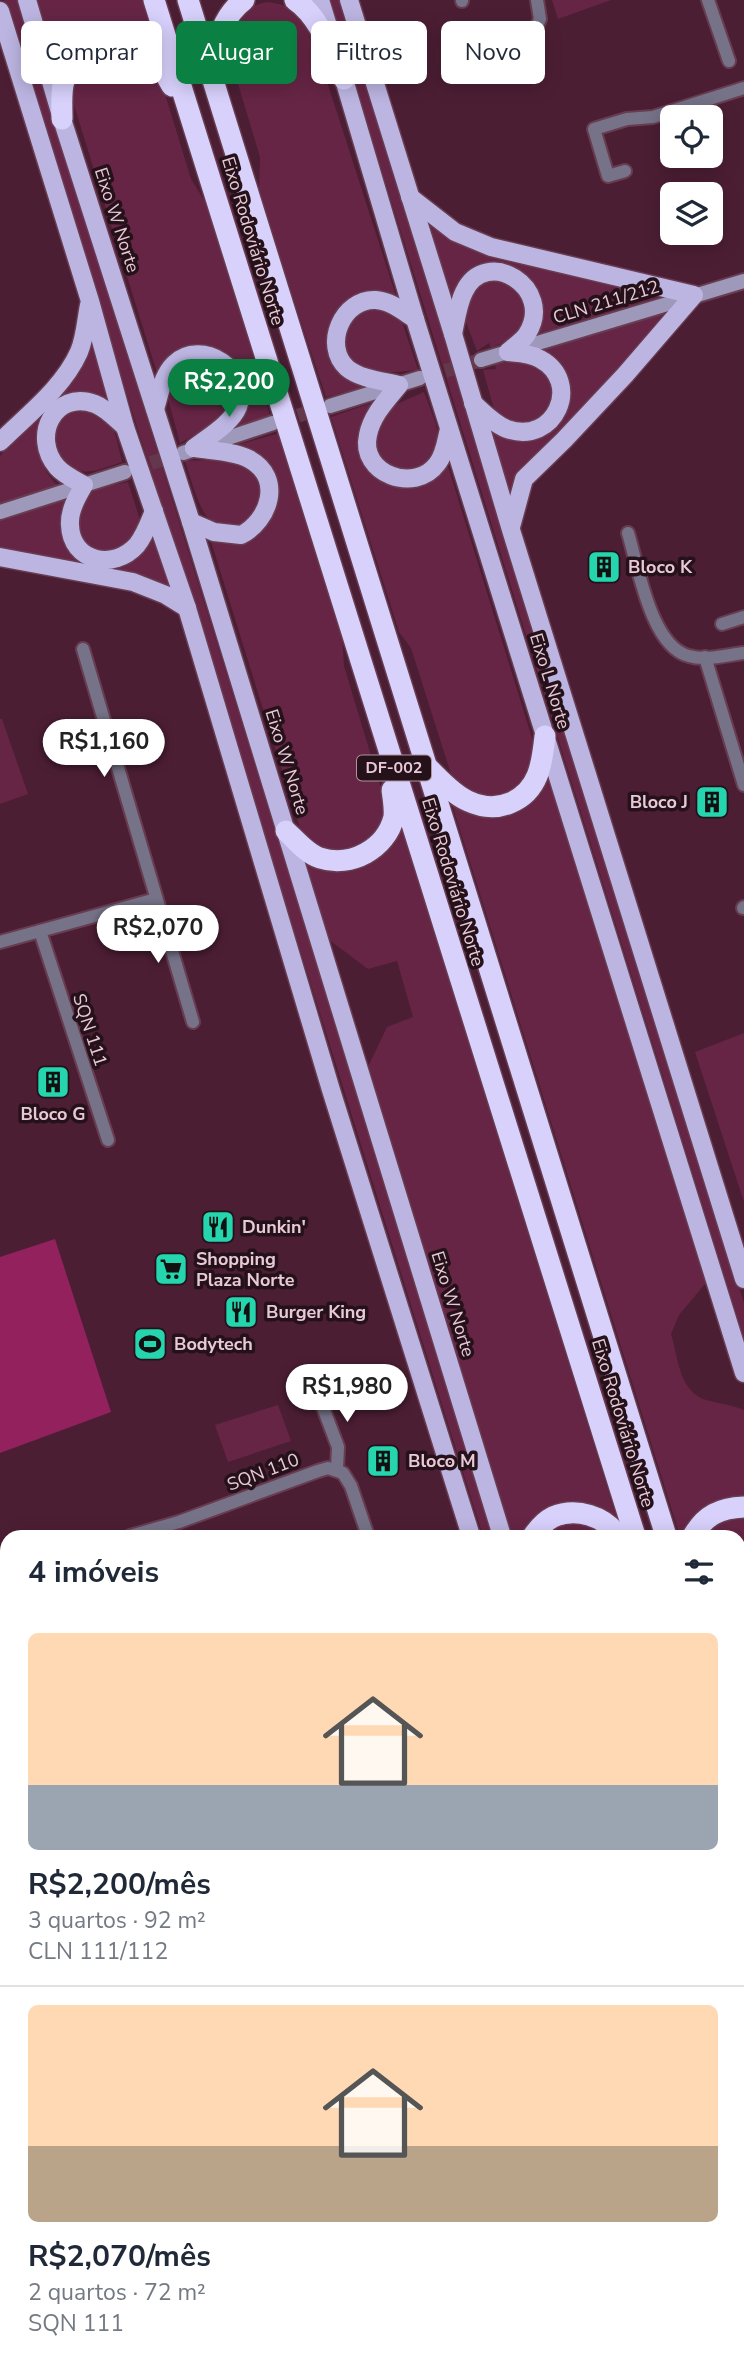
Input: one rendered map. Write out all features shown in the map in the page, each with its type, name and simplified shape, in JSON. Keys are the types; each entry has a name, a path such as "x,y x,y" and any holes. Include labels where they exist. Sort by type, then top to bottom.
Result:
{"highway":[{"name":"Eixo Rodoviário Norte","path":"154,0 633,1530"},
{"name":"Eixo Rodoviário Norte","path":"188,0 195,21"},
{"path":"226,21 244,0"},
{"path":"295,0 309,11 315,21"},
{"path":"62,119 63,84 73,64 95,47 113,42 134,43 148,51 161,66 193,125"},
{"name":"Eixo Rodoviário Norte","path":"214,84 664,1530"},
{"path":"286,831 317,858 332,860 354,859 372,850 384,837 394,816 376,712"},
{"path":"426,766 466,800 489,807 505,805 522,798 531,789 543,759 545,736"},
{"path":"697,1530 710,1515 728,1508 744,1507"},
{"path":"538,1530 554,1517 570,1514 585,1514 606,1522 613,1530"}],"main road":[{"name":"Eixo W Norte","path":"27,0 62,119 191,522 500,1530"},
{"name":"Eixo L Norte","path":"320,0 326,21"},
{"name":"Eixo L Norte","path":"349,0 744,1279"},
{"path":"0,11 90,301 125,426 187,608 331,1090 469,1530"},
{"name":"Eixo L Norte","path":"345,84 415,319 744,1373"},
{"path":"410,197 455,232 491,247 694,295 607,394 524,479 511,530"},
{"path":"453,334 464,290 470,282 483,274 510,274 525,284 533,310 529,331 508,352"},
{"path":"415,319 391,304 375,300 364,302 342,320 338,329 337,349 341,361 349,369 399,385 375,415 366,439 372,460 385,474 407,478 429,472 442,456 449,428"},
{"path":"0,442 57,385 71,366 79,351 90,301"},
{"path":"473,403 505,429 537,429 554,418 561,398 561,388 552,369 538,358 508,352"},
{"path":"155,410 168,371 181,358 202,355 212,357 230,368 239,386 239,405 229,419 189,450"},
{"path":"125,426 102,408 82,401 59,408 51,418 46,430 51,458 66,475 84,485 74,505 69,527 76,546 82,553 91,559 108,561 135,547 154,511"},
{"path":"189,450 250,460 263,472 270,491 262,519 241,535 214,532 191,522"},
{"path":"0,557 133,582 166,595 187,608"}],"street":[{"path":"537,0 539,21"},
{"path":"708,0 729,61"},
{"path":"625,171 608,176 594,129 627,119 653,117 744,88"},
{"name":"CLN 211/212","path":"481,360 744,281"},
{"path":"330,406 420,379"},
{"path":"189,450 273,423"},
{"path":"0,512 125,472"},
{"path":"628,533 654,621 664,638 688,656 744,653"},
{"path":"722,624 744,617"},
{"path":"83,649 193,1021"},
{"path":"705,657 744,785"},
{"path":"0,942 156,898"},
{"name":"SQN 111","path":"40,931 108,1140"},
{"path":"313,1381 338,1447 337,1469 343,1472 351,1486 366,1530"},
{"name":"SQN 110","path":"151,1530 309,1474 328,1468 337,1469"},
{"path":"179,1522 182,1530"}],"shaded area":[{"path":"4,0 17,0 24,21 21,21 21,55"},
{"path":"32,0 142,0 148,21 38,21"},
{"path":"329,0 339,0 346,21 336,21"},
{"path":"552,0 611,0 558,19"},
{"path":"267,2 289,8 311,33 311,84 328,84 397,299 374,294 330,342 372,385 326,397 259,195 260,157 238,84 297,84 297,21 235,21 242,13"},
{"path":"30,84 43,84 492,1530 481,1530"},
{"path":"72,84 162,84 191,179 212,213 270,416 224,431 240,369 217,350 206,347 158,376 69,89"},
{"path":"355,84 365,84 744,1303 744,1338"},
{"path":"424,217 454,238 488,254 665,295 536,334 540,311 494,266 452,308"},
{"path":"499,277 521,289 527,316 515,337 491,348 489,343 477,351 464,317 464,307 475,285"},
{"path":"381,307 401,319 418,370 371,372 349,361 343,345 343,336 350,320 365,309"},
{"path":"675,310 531,461 510,498 490,428 499,433 565,411 540,351"},
{"path":"90,328 116,410 97,398 40,425 39,442 43,465 57,485 0,504 0,456 51,399"},
{"path":"195,360 215,364 233,383 231,405 214,424 180,443 166,391 174,373"},
{"path":"521,360 540,364 554,387 549,413 524,426 500,417 494,409 483,370 496,369 495,364"},
{"path":"424,392 438,433 438,448 419,469 406,472 394,470 383,462 376,452 373,439 375,425 389,409"},
{"path":"378,401 369,410 362,429 363,438 381,479 446,460 536,751 536,765 510,797 476,795 469,793 456,782 451,774 411,648 399,632 331,417"},
{"path":"73,409 96,413 110,423 122,462 90,471 58,464 52,433 58,422"},
{"path":"280,433 342,635 344,666 384,799 384,817 378,832 355,849 326,849 312,841 300,828 209,535 236,540 275,493 230,447"},
{"path":"232,459 257,475 261,488 260,497 255,517 238,525 224,527 214,523 199,504 185,461"},
{"path":"128,482 140,520 140,531 116,552 101,552 86,547 78,532 78,517 83,503 91,493 99,489"},
{"path":"69,496 64,510 97,564 152,530 172,592 0,551 0,518"},
{"path":"0,719 28,794 0,804"},
{"path":"551,773 707,1278 679,1315 671,1334 681,1373 690,1390 697,1396 744,1410 744,1499 694,1530 678,1530 451,801 473,814 483,815 536,797"},
{"path":"401,824 617,1520 531,1523 526,1530 510,1530 366,1071 387,1027 413,1017 397,961 368,969 328,939 301,857 323,866"},
{"path":"744,1033 744,1202 695,1052"},
{"path":"55,1239 111,1412 0,1453 0,1257"},
{"path":"278,1405 291,1441 228,1462 215,1425"},
{"path":"744,1515 744,1530 708,1530 718,1521"},
{"path":"582,1520 600,1530 548,1530 557,1523"}],"tunnel":[{"path":"425,377 481,360"},
{"path":"278,422 322,408"},
{"path":"131,470 178,454"}],"place":[{"name":"Bloco K","path":"604,567"},
{"name":"Bloco J","path":"712,802"},
{"name":"Bloco G","path":"53,1082"},
{"name":"Dunkin'","path":"218,1227"},
{"name":"Shopping Plaza Norte","path":"171,1269"},
{"name":"Burger King","path":"241,1312"},
{"name":"Bodytech","path":"150,1344"},
{"name":"Bloco M","path":"383,1461"}]}
